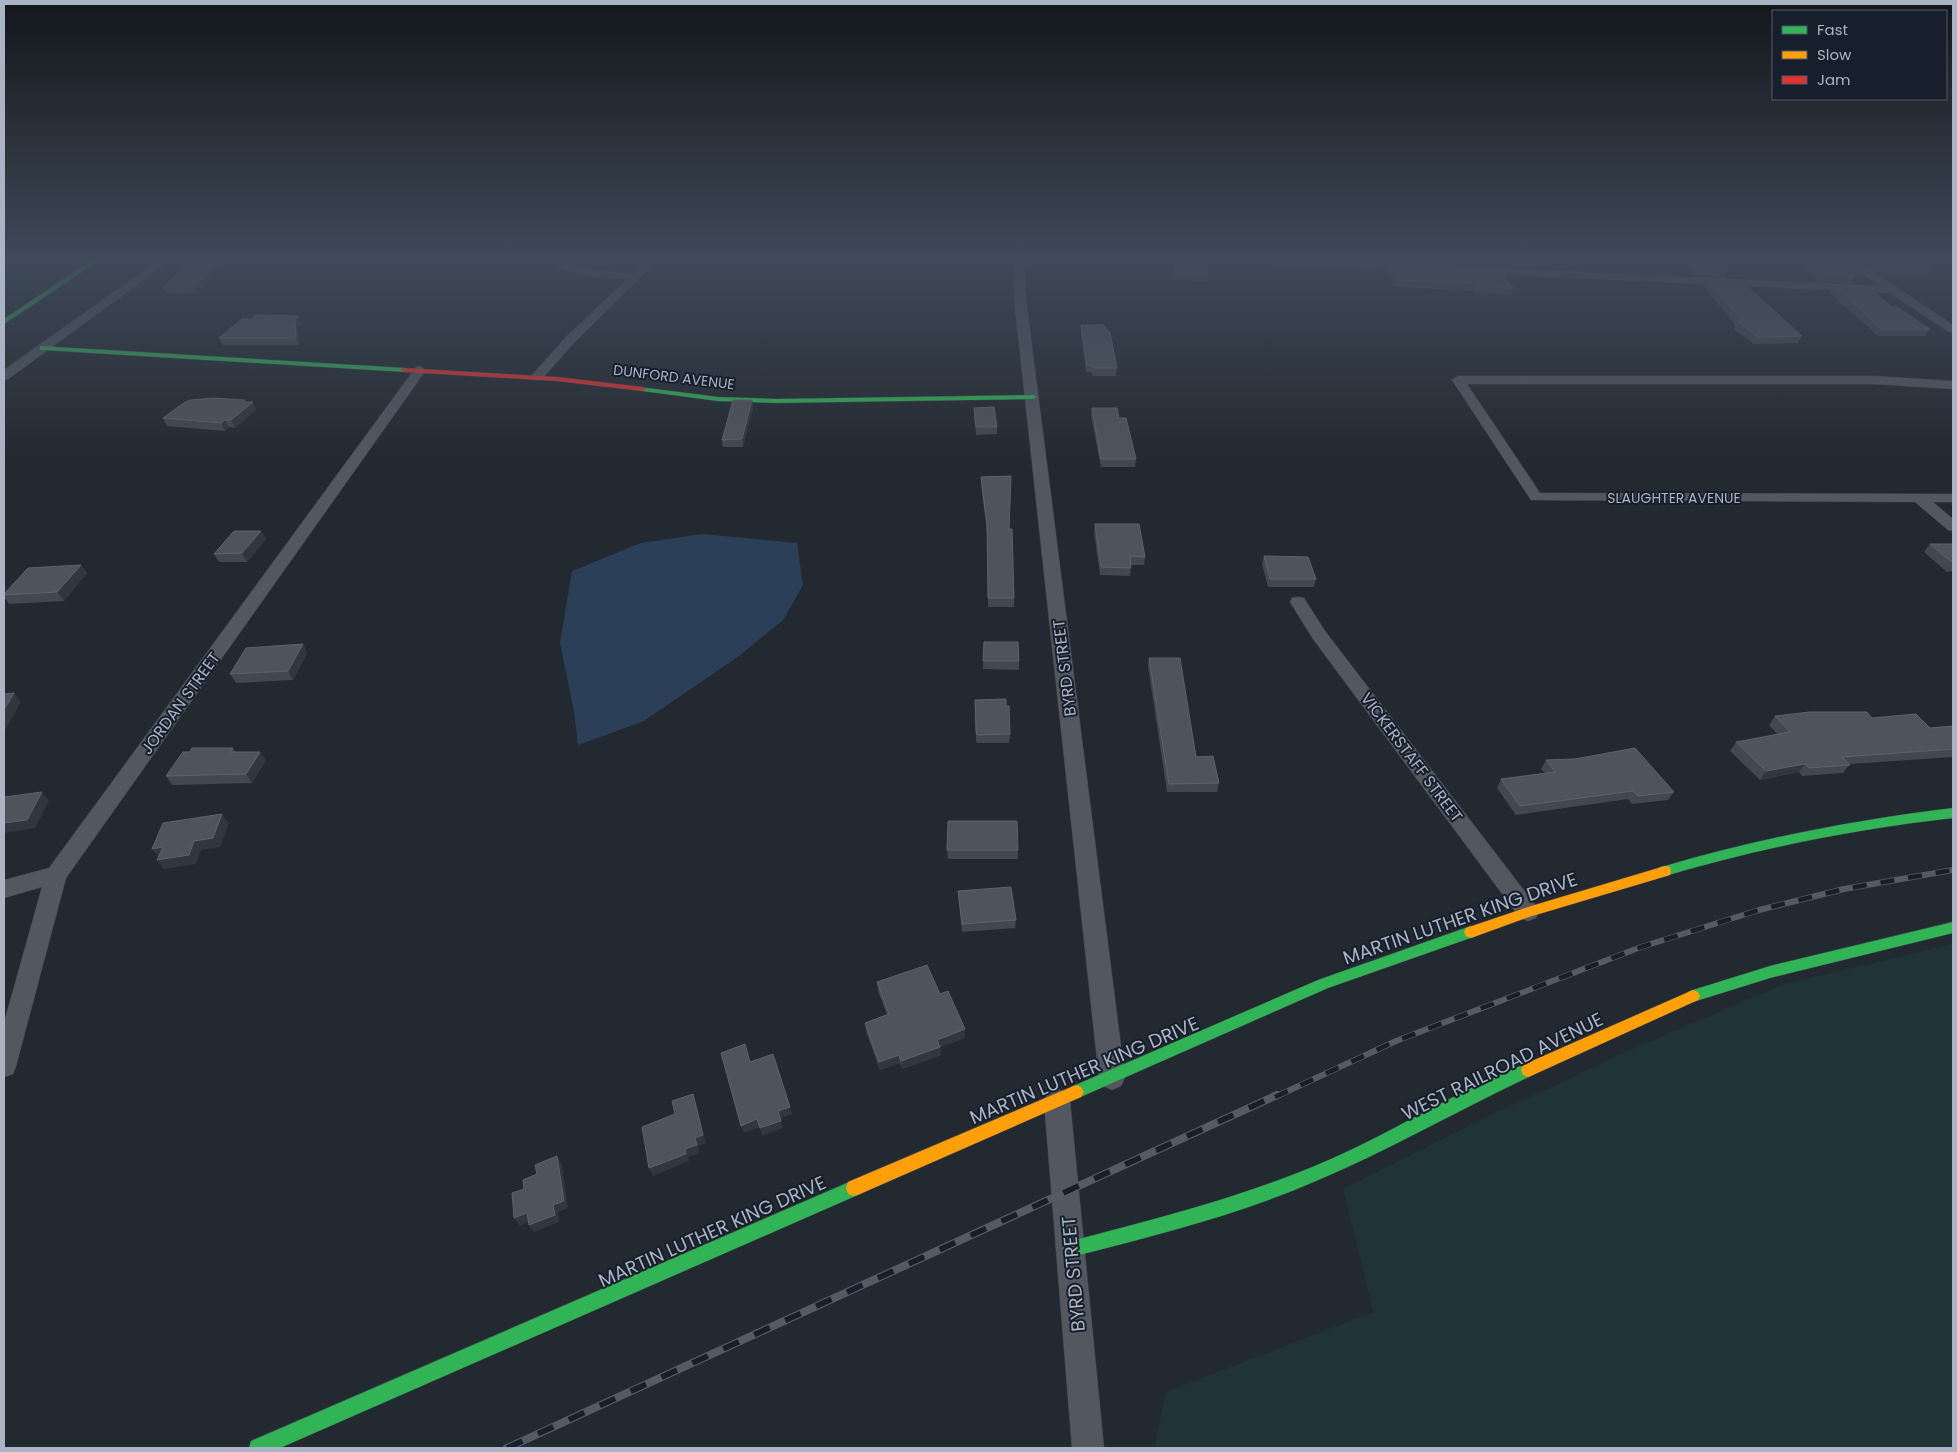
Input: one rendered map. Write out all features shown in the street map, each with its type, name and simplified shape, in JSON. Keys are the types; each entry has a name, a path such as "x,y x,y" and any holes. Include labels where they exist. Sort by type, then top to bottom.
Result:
{"street":[{"path":"4,376 74,326"},
{"path":"537,378 569,341 586,326"},
{"name":"BYRD STREET","path":"1023,326 1112,1078"},
{"name":"DUNFORD AVENUE","path":"43,348 537,378 611,384 718,399 776,401 1033,397"},
{"name":"JORDAN STREET","path":"4,1066 56,875 420,370"},
{"name":"SLAUGHTER AVENUE","path":"1953,385 1874,380 1458,380 1536,497 1953,498"},
{"path":"1919,498 1953,527"},
{"name":"VICKERSTAFF STREET","path":"1298,602 1319,635 1528,912"},
{"name":"MARTIN LUTHER KING DRIVE","path":"258,1448 1057,1100 1112,1078 1324,984 1528,912 1729,851 1902,818 1953,813"},
{"path":"4,889 56,875"},
{"name":"WEST RAILROAD AVENUE","path":"1070,1248 1188,1218 1310,1176 1410,1129 1503,1081 1698,994 1770,972 1953,926"},
{"name":"BYRD STREET","path":"1057,1100 1088,1448"}],"green space":[{"path":"1953,944 1953,1448 1154,1448 1166,1392 1373,1312 1343,1189 1478,1121 1639,1046 1781,985"}],"water":[{"path":"702,534 797,543 803,585 783,620 739,656 644,721 578,745 574,712 560,643 572,571 641,543"}],"building":[{"path":"234,326 295,326 296,338 219,338"},
{"path":"1081,326 1104,326 1110,333 1117,368 1093,368 1092,365 1087,365"},
{"path":"1743,326 1791,326 1802,336 1758,337"},
{"path":"1878,326 1925,326 1930,329 1882,329"},
{"path":"213,398 253,402 231,420 225,420 221,423 163,418 185,402"},
{"path":"733,400 752,400 742,439 722,440"},
{"path":"994,407 997,427 976,427 974,408"},
{"path":"1092,408 1117,408 1119,418 1126,418 1136,459 1101,459"},
{"path":"1011,476 1009,529 1012,529 1014,598 988,598 987,524 981,477"},
{"path":"1095,524 1139,524 1145,557 1130,556 1131,568 1101,567"},
{"path":"234,531 261,531 242,553 214,554"},
{"path":"1930,544 1953,544 1953,563"},
{"path":"1264,556 1308,557 1316,579 1270,579"},
{"path":"81,565 57,592 4,595 28,568"},
{"path":"984,642 1018,642 1019,661 983,661"},
{"path":"303,644 288,671 230,674 246,648"},
{"path":"1149,658 1180,658 1196,757 1213,756 1219,783 1169,784"},
{"path":"14,693 4,710 4,694"},
{"path":"1006,699 1006,706 1009,706 1010,734 977,735 975,700"},
{"path":"1810,712 1867,712 1872,718 1916,714 1930,728 1953,726 1953,749 1842,757 1850,765 1809,768 1805,764 1766,771 1736,742 1790,732 1775,716"},
{"path":"192,748 233,748 230,752 260,752 246,774 166,776 183,752 190,752"},
{"path":"1635,748 1674,792 1638,796 1633,791 1520,806 1501,779 1555,772 1546,760 1575,759"},
{"path":"42,792 27,820 4,823 4,797"},
{"path":"222,814 213,838 194,841 189,855 157,860 163,847 152,849 163,823"},
{"path":"948,821 1017,821 1018,850 947,850"},
{"path":"1011,887 1016,920 962,924 958,891"},
{"path":"927,965 940,994 948,991 965,1029 937,1040 940,1047 901,1061 899,1055 879,1062 865,1023 889,1014 877,982"},
{"path":"745,1044 750,1062 773,1054 790,1107 778,1111 781,1121 760,1128 757,1119 741,1126 721,1053"},
{"path":"693,1094 703,1135 695,1138 697,1145 685,1149 686,1154 649,1168 642,1127 675,1114 672,1101"},
{"path":"557,1156 564,1201 553,1205 555,1215 529,1225 527,1213 514,1218 512,1193 524,1189 523,1180 537,1174 535,1165"}],"railway":[{"path":"1275,1097 1396,1041 1641,947 1759,910 1844,889 1953,870"},
{"path":"507,1448 1277,1095"}],"traffic: fast":[{"path":"43,348 405,370"},
{"path":"642,389 718,399 776,401 1033,397"},
{"path":"1665,871 1736,851 1808,835 1880,822 1953,813"},
{"path":"1693,996 1770,972 1953,927"},
{"path":"1076,1092 1323,984 1471,932"},
{"path":"1071,1249 1222,1207 1310,1176 1365,1151 1528,1070"},
{"path":"258,1448 854,1188"}],"traffic: slow":[{"path":"1471,932 1528,912 1665,871"},
{"path":"1528,1070 1693,996"},
{"path":"854,1188 1076,1092"}],"traffic: jam":[{"path":"405,370 557,379 642,389"}]}
